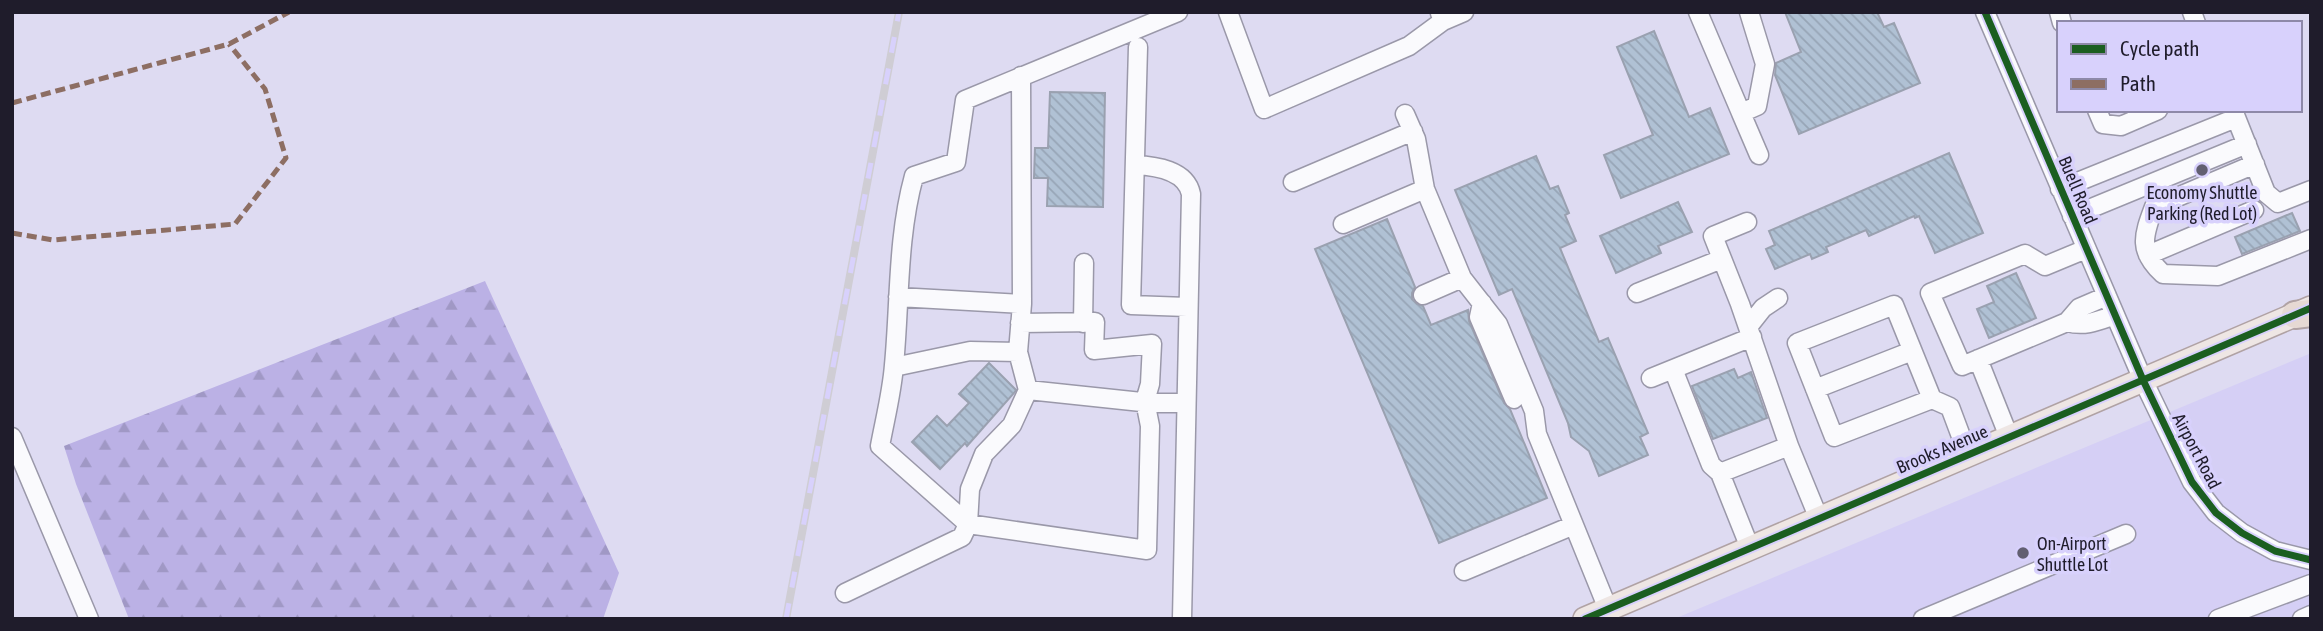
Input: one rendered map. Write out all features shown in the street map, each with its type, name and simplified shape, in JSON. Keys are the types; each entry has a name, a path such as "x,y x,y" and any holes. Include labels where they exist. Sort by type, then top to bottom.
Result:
{"main road":[{"name":"Brooks Avenue","path":"1585,619 2305,312"}],"street":[{"path":"1020,323 1095,322 1094,350 1152,344 1150,384 1145,401 1150,426 1147,550 968,524 880,446 894,368 908,198 914,176 956,162 965,100 1178,12"},
{"path":"1228,12 1264,109 1409,46 1442,17 1464,12"},
{"path":"1698,12 1759,155"},
{"path":"1741,113 1757,106 1765,64 1749,12"},
{"name":"Buell Road","path":"1984,12 2143,380"},
{"path":"1138,47 1132,304 1187,307"},
{"path":"845,593 962,537 968,524 970,489 984,454 1012,425 1028,390 1018,352 1022,304 1022,208 1019,171 1021,76"},
{"path":"2098,112 2103,124 2120,126 2153,112"},
{"path":"1405,114 1418,149 1425,189 1462,278 1494,317 1501,331 1534,411 1536,434 1608,609"},
{"path":"2060,189 2234,114 2266,193 2278,203 2311,190"},
{"path":"1293,182 1413,131"},
{"path":"2072,216 2247,144"},
{"path":"2255,164 2154,207 2144,233 2149,261 2163,274 2218,276 2311,239"},
{"path":"1135,165 1172,172 1186,181 1192,201 1187,307 1182,619"},
{"path":"1343,224 1425,189"},
{"path":"2148,255 2255,210"},
{"path":"1747,222 1713,236 1750,332 1789,446 1819,519"},
{"path":"2087,249 2045,266 2025,254 1930,293 1962,366 2067,322 2079,308 2106,296"},
{"path":"1637,293 1722,259"},
{"path":"1083,323 1084,263"},
{"path":"1423,295 1462,278"},
{"path":"898,297 1022,304"},
{"path":"1651,378 1750,332 1763,308 1778,298"},
{"path":"1482,303 1479,317 1514,399"},
{"path":"1932,399 1834,438 1797,343 1894,305 1932,399 1950,407 1968,454"},
{"path":"2067,322 2079,325 2094,323 2115,315"},
{"path":"894,368 970,351 1018,352"},
{"path":"1815,389 1912,351"},
{"path":"1978,359 2009,437"},
{"path":"1673,369 1711,465 1720,473 1750,548"},
{"name":"Airport Road","path":"2143,380 2186,471 2207,503 2224,520 2253,540 2285,555 2311,560"},
{"path":"1028,390 1186,403"},
{"path":"12,437 89,619"},
{"path":"1720,473 1789,446"},
{"path":"1464,571 1574,524"},
{"path":"1923,619 2126,534"},
{"path":"2218,619 2311,584"},
{"path":"1184,597 1188,619"},
{"path":"2302,619 2311,615"}],"shaded area":[{"path":"2309,354 2311,619 1674,619"}],"green space":[{"path":"485,281 619,573 603,619 129,619 76,484 64,446"}],"building":[{"path":"1785,12 1877,12 1884,27 1894,23 1920,83 1799,134 1775,75 1776,63 1801,52"},
{"path":"1654,31 1689,117 1710,108 1729,154 1621,198 1604,155 1653,135 1617,47"},
{"path":"1050,92 1105,93 1103,207 1047,206 1048,178 1034,178 1035,148 1048,148"},
{"path":"1949,153 1983,233 1935,253 1919,216 1914,216 1869,236 1866,230 1826,247 1828,252 1812,259 1810,254 1775,269 1766,249 1775,245 1769,231"},
{"path":"1536,156 1550,189 1558,186 1569,213 1565,215 1576,241 1560,248 1599,342 1608,338 1648,433 1640,437 1648,455 1599,476 1589,451 1571,437 1568,423 1512,289 1499,295 1455,190"},
{"path":"1678,202 1692,232 1658,246 1661,253 1616,273 1600,236"},
{"path":"2292,213 2300,231 2242,254 2235,237"},
{"path":"1387,219 1415,287 1412,299 1423,306 1431,325 1468,310 1469,321 1547,498 1439,543 1315,249"},
{"path":"2016,273 2036,318 1989,338 1977,309 1994,302 1987,286"},
{"path":"989,363 1016,390 967,446 965,443 940,469 912,442 937,416 947,426 969,403 959,394"},
{"path":"1734,369 1738,378 1751,372 1767,418 1713,439 1692,386"}],"railway":[{"path":"786,619 899,12"}],"marked path":[{"path":"12,103 229,44 289,12"},
{"path":"12,233 53,240 235,224 286,158 265,89 229,44"}],"cycle path":[{"path":"1985,12 2143,380 2192,482 2216,513 2242,533 2275,551 2311,560"},
{"path":"1585,619 2311,308"}],"place":[{"name":"Economy Shuttle Parking (Red Lot)","path":"2202,170"},
{"name":"On-Airport Shuttle Lot","path":"2023,553"}]}
